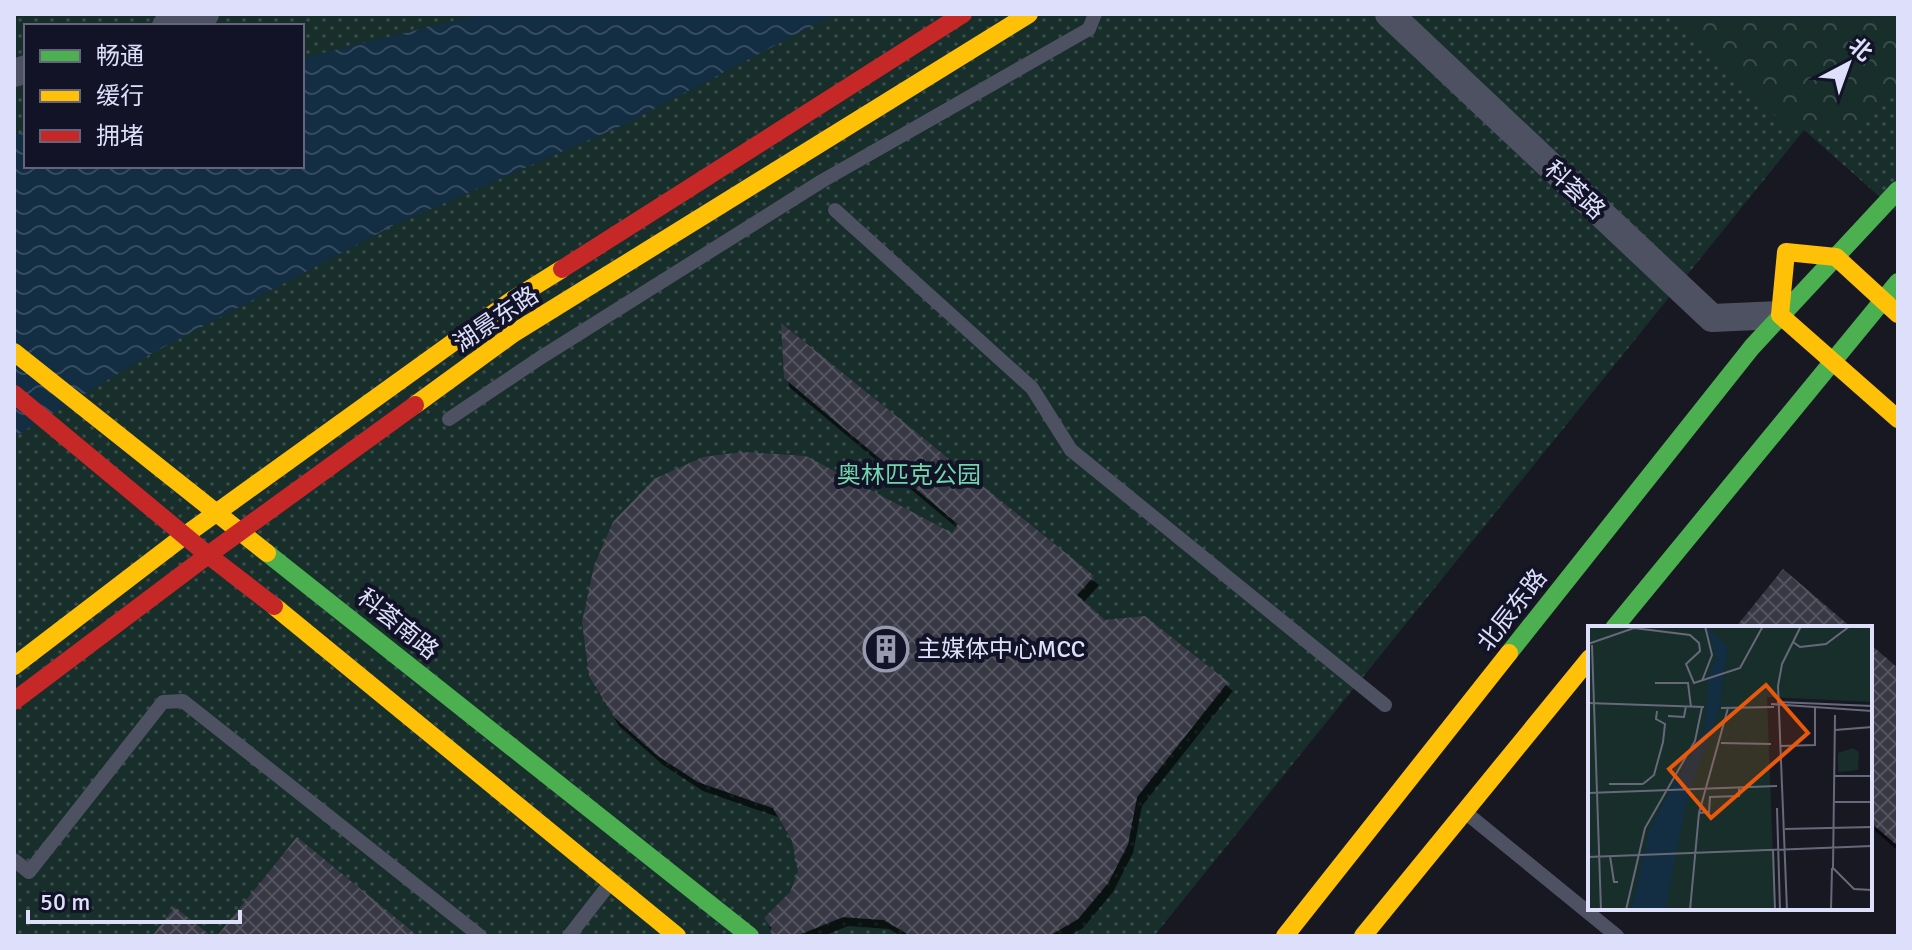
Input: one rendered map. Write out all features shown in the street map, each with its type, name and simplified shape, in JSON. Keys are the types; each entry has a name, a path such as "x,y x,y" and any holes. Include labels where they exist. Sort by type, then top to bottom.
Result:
{"street":[{"path":"172,24 205,14"},
{"name":"湖景东路","path":"14,666 184,536 512,300 963,14"},
{"name":"湖景东路","path":"14,701 208,555 514,333 1029,14"},
{"name":"科荟路","path":"1389,14 1712,318 1780,315"},
{"name":"北辰东路","path":"1285,936 1735,368 1780,315 1898,190"},
{"path":"1898,314 1836,257 1786,252 1780,315 1898,419"},
{"path":"1616,626 1898,282"},
{"name":"科荟南路","path":"14,352 750,936"},
{"path":"14,394 677,936"},
{"path":"1363,936 1588,660"}],"lane":[{"path":"449,419 540,358 822,181 1089,29 1095,14"},
{"path":"835,210 1032,388 1071,450 1385,705"},
{"path":"14,860 29,872 163,702 183,701 480,936"},
{"path":"1465,811 1617,936"},
{"path":"569,936 611,882"}],"green space":[{"name":"奥林匹克公园","path":"14,14 1898,14 1898,213 1804,130 1154,936 14,936"},
{"path":"1668,14 1898,14 1898,83 1854,128 1790,130"}],"water":[{"path":"482,14 835,14 621,126 394,225 147,356 14,437 14,134 24,132 24,168 304,168 304,58"}],"building":[{"name":"主媒体中心MCC","path":"781,323 1094,576 1077,595 1105,620 1145,616 1228,682 1137,797 1128,844 1108,883 1078,919 1049,936 911,936 884,920 843,917 796,936 772,936 771,927 764,918 790,892 798,872 792,841 773,808 698,782 658,756 614,717 589,676 582,622 594,566 613,522 654,479 703,457 743,452 806,456 952,533 958,524 784,378"},
{"path":"1783,569 1850,626 1737,626"},
{"path":"1872,646 1898,668 1898,846 1872,824"},
{"path":"297,837 418,936 217,936"},
{"path":"175,907 211,936 152,936"}],"traffic: fast":[{"path":"1509,653 1752,347 1898,190"},
{"path":"1616,626 1898,282"},
{"path":"267,553 750,936"}],"traffic: slow":[{"path":"415,405 514,333 1029,14"},
{"path":"1898,314 1836,257 1786,252 1780,315 1898,419"},
{"path":"14,666 184,536 512,300 562,269"},
{"path":"14,352 267,553"},
{"path":"274,606 677,936"},
{"path":"1285,936 1509,653"},
{"path":"1363,936 1588,660"}],"traffic: jam":[{"path":"562,269 963,14"},
{"path":"14,394 274,606"},
{"path":"14,701 415,405"}],"place":[{"name":"主媒体中心MCC","path":"886,649"}]}
